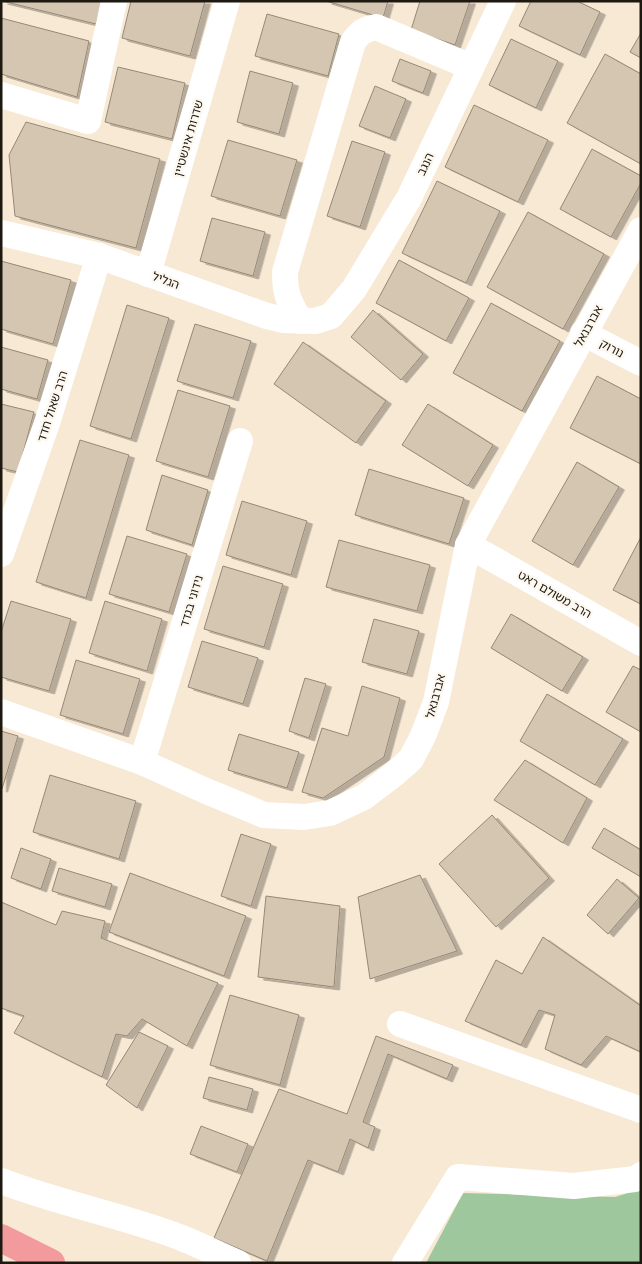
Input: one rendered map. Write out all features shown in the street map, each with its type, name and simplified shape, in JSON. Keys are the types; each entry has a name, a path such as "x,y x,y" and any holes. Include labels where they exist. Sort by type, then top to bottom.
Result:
{"highway":[{"path":"1,1238 51,1263"}],"street":[{"path":"1,95 88,121 114,1"},
{"name":"שדרות אינשטיין","path":"148,274 228,1"},
{"name":"הנגב","path":"331,316 354,289 409,198 503,1"},
{"path":"300,321 285,290 285,272 353,42 365,29 376,27 471,67"},
{"name":"אברבנאל","path":"1,712 142,762 206,792 264,815 304,817 330,813 364,797 411,759 423,736 436,702 468,545 641,230"},
{"name":"הגליל","path":"1,233 99,256 267,316 300,321 315,321 331,316"},
{"name":"הרב שאול חדד","path":"1,554 47,423 99,256"},
{"name":"נורוק","path":"584,333 641,363"},
{"name":"נידוני בגדד","path":"142,762 240,441"},
{"name":"הרב משולם ראט","path":"468,545 641,643"},
{"path":"400,1024 641,1110"},
{"path":"405,1263 458,1178 574,1186 635,1179 641,1174"},
{"path":"1,1181 35,1194 174,1235 238,1263"}],"green space":[{"path":"641,1189 641,1263 426,1263 463,1193 615,1197"}],"building":[{"path":"2,1 102,1 96,24"},
{"path":"131,1 205,1 190,56 122,38"},
{"path":"326,1 388,1 383,18"},
{"path":"420,1 470,1 455,45 411,30"},
{"path":"531,1 577,1 600,12 580,55 519,26"},
{"path":"267,14 339,34 328,76 255,56"},
{"path":"1,18 89,41 77,97 1,74"},
{"path":"641,33 641,58 630,52"},
{"path":"511,39 558,61 536,108 489,85"},
{"path":"605,54 641,74 641,164 567,123"},
{"path":"400,59 431,71 423,93 392,81"},
{"path":"118,67 185,83 172,139 105,122"},
{"path":"250,71 293,83 279,134 237,122"},
{"path":"375,86 406,99 390,138 359,126"},
{"path":"474,105 548,140 518,202 445,167"},
{"path":"26,122 160,159 136,248 15,216 9,155"},
{"path":"228,140 297,160 280,216 211,196"},
{"path":"352,141 385,152 360,227 327,216"},
{"path":"592,149 641,176 641,183 611,237 560,209"},
{"path":"437,181 500,211 466,283 402,253"},
{"path":"528,212 604,254 563,329 487,287"},
{"path":"212,218 265,232 253,276 200,261"},
{"path":"399,260 469,298 446,341 376,303"},
{"path":"1,261 71,280 53,344 1,329"},
{"path":"491,303 560,341 522,411 453,373"},
{"path":"127,305 169,318 131,439 90,426"},
{"path":"373,310 423,354 401,380 351,337"},
{"path":"195,324 251,341 233,398 177,381"},
{"path":"303,342 386,401 356,443 274,384"},
{"path":"1,347 48,360 37,399 1,389"},
{"path":"597,376 641,399 641,464 570,428"},
{"path":"178,390 230,406 208,477 156,461"},
{"path":"1,404 34,412 18,472 1,468"},
{"path":"428,404 493,445 468,486 402,445"},
{"path":"80,440 129,455 86,598 36,582"},
{"path":"577,462 619,487 573,565 532,541"},
{"path":"369,469 464,498 449,544 355,515"},
{"path":"162,475 208,490 192,545 146,530"},
{"path":"242,501 307,521 291,575 226,555"},
{"path":"127,536 187,554 169,612 109,594"},
{"path":"641,537 641,604 613,590"},
{"path":"339,540 430,565 417,611 326,587"},
{"path":"223,566 283,584 264,647 204,629"},
{"path":"11,601 71,619 49,691 1,677 1,632"},
{"path":"105,601 162,619 147,671 89,653"},
{"path":"511,614 583,657 562,691 491,648"},
{"path":"374,619 419,631 407,674 362,662"},
{"path":"202,641 258,658 243,704 188,687"},
{"path":"76,660 140,679 123,734 60,715"},
{"path":"633,666 641,670 641,732 606,712"},
{"path":"305,678 326,684 309,738 289,731"},
{"path":"362,686 400,698 384,757 323,798 302,792 322,728 348,736"},
{"path":"547,694 623,739 595,785 520,741"},
{"path":"1,731 18,736 2,789 1,789"},
{"path":"239,734 299,752 287,788 228,770"},
{"path":"525,760 587,798 563,843 494,800"},
{"path":"50,775 136,801 119,859 33,832"},
{"path":"492,815 549,878 496,927 439,864"},
{"path":"604,828 641,850 641,877 592,848"},
{"path":"241,834 271,844 251,906 221,896"},
{"path":"21,848 51,859 41,889 11,878"},
{"path":"59,868 112,884 105,907 52,891"},
{"path":"130,873 246,916 224,976 109,932"},
{"path":"420,875 457,951 370,979 358,897"},
{"path":"617,879 639,898 608,934 587,915"},
{"path":"266,896 340,906 334,987 258,977"},
{"path":"1,902 56,925 62,911 105,921 101,938 218,983 187,1046 142,1019 127,1036 116,1034 102,1077 14,1033 24,1016 1,1008"},
{"path":"543,937 641,1006 641,1052 606,1036 581,1065 545,1049 555,1015 539,1010 521,1045 465,1021 496,960 522,974"},
{"path":"230,995 299,1015 280,1085 210,1065"},
{"path":"139,1032 168,1046 137,1108 106,1085"},
{"path":"376,1036 453,1065 447,1079 388,1054 363,1122 375,1127 368,1148 350,1139 338,1172 308,1160 267,1261 214,1238 279,1089 347,1114"},
{"path":"209,1077 253,1089 247,1110 203,1098"},
{"path":"201,1126 248,1144 237,1172 190,1154"}]}
